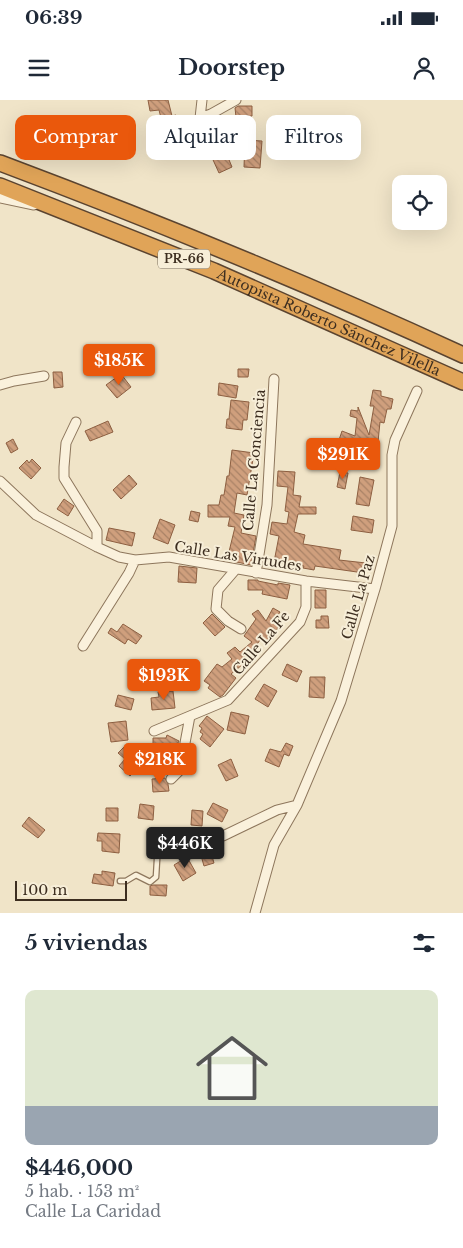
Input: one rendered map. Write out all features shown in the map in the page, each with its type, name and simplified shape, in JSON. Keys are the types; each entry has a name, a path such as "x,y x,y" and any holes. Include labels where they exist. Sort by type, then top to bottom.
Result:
{"highway":[{"name":"Autopista Roberto Sánchez Vilella","path":"0,164 216,247 368,311 463,355"},
{"name":"Autopista Roberto Sánchez Vilella","path":"0,186 214,271 463,382"}],"street":[{"path":"200,115 202,100"},
{"path":"208,115 236,100"},
{"path":"0,156 71,190"},
{"path":"0,198 58,209"},
{"path":"0,385 44,376"},
{"name":"Calle La Conciencia","path":"256,573 267,505 274,379"},
{"name":"Calle La Paz","path":"255,913 274,845 297,804 341,701 392,526 392,455 395,440 417,392"},
{"path":"76,422 66,442 64,478 97,531 97,547"},
{"name":"Calle Las Virtudes","path":"0,481 36,515 119,557 135,560 169,557 306,581 375,589"},
{"path":"83,646 129,573 135,560"},
{"path":"236,569 218,590 216,609 228,621 242,629"},
{"name":"Calle La Fe","path":"154,731 228,700 300,622 306,607 306,581"},
{"path":"171,779 180,770 190,716"},
{"path":"160,834 205,837 223,836 278,810 297,804"}],"lane":[{"path":"120,881 126,881 136,875 150,882 156,877 160,834"}],"building":[{"path":"148,100 168,100 172,115 160,115 159,110 150,111"},
{"path":"238,106 252,106 252,115 236,115 235,108"},
{"path":"256,141 262,141 260,168 244,167 244,160 256,160"},
{"path":"213,160 229,160 232,167 219,173"},
{"path":"238,369 249,369 248,377 238,377"},
{"path":"53,372 62,372 63,387 54,388"},
{"path":"121,374 131,387 117,398 106,385"},
{"path":"219,383 238,386 236,398 218,395"},
{"path":"373,390 381,391 381,396 393,399 391,409 387,409 384,423 380,422 377,452 353,449 352,469 345,469 345,459 340,459 340,444 338,443 342,431 355,436 357,418 350,416 351,410 358,411 358,407 369,435 374,406 370,406"},
{"path":"231,400 249,402 247,420 243,420 242,430 226,428"},
{"path":"108,421 113,432 90,441 85,431"},
{"path":"13,439 18,449 11,453 6,443"},
{"path":"232,450 254,453 247,495 237,493 234,513 244,515 241,533 256,536 251,565 227,560 235,527 228,526 230,517 208,517 208,505 219,505 221,495 224,495 227,476 229,476"},
{"path":"32,459 41,468 31,479 19,468 27,460 29,463"},
{"path":"278,471 295,472 293,495 301,496 299,507 316,507 316,514 298,514 294,532 305,535 303,544 341,550 339,560 366,563 364,573 315,566 314,570 303,568 304,566 274,562 279,536 270,534 272,522 287,524 289,512 285,511 288,487 277,486"},
{"path":"340,472 348,473 345,489 337,487"},
{"path":"129,475 137,484 121,499 113,490"},
{"path":"360,477 374,480 369,506 356,504"},
{"path":"64,499 74,506 68,516 57,509"},
{"path":"191,511 200,513 198,522 189,520"},
{"path":"353,516 374,520 372,533 351,530"},
{"path":"160,519 175,525 168,544 153,538"},
{"path":"109,528 135,533 132,546 106,540"},
{"path":"179,566 197,568 196,583 178,582"},
{"path":"248,580 290,585 287,599 262,594 263,590 248,590"},
{"path":"315,590 326,590 326,608 315,608"},
{"path":"273,608 280,612 278,615 283,618 276,631 274,630 265,643 260,640 251,653 253,656 231,674 236,678 220,697 208,688 210,685 204,681 217,664 222,667 232,659 227,653 235,647 240,652 252,642 244,636 256,619 252,614 258,610 266,621"},
{"path":"212,614 225,627 215,636 203,623"},
{"path":"321,616 328,616 329,628 316,628 316,620 321,620"},
{"path":"123,624 142,636 136,644 128,639 125,644 108,633 111,628 117,632"},
{"path":"287,664 302,671 297,682 282,675"},
{"path":"310,677 325,677 324,698 309,697"},
{"path":"264,684 277,691 268,707 255,699"},
{"path":"173,691 175,708 152,710 151,698 159,697 158,692"},
{"path":"118,695 134,699 131,710 115,706"},
{"path":"231,712 249,716 245,734 227,730"},
{"path":"207,716 224,729 210,747 200,739 203,734 200,732 202,728 199,726"},
{"path":"126,721 128,740 111,742 108,723"},
{"path":"167,735 179,741 171,756 159,750 162,746 153,746 153,738 166,738"},
{"path":"286,743 293,746 289,756 284,754 279,767 265,761 270,749 281,752"},
{"path":"124,747 142,762 130,776 119,766 125,759 118,753"},
{"path":"231,759 238,776 226,781 218,765"},
{"path":"165,778 169,791 153,792 152,779"},
{"path":"213,803 228,810 222,822 207,814"},
{"path":"140,804 154,806 153,820 138,818"},
{"path":"106,808 118,808 118,821 106,821"},
{"path":"192,810 203,811 202,826 191,825"},
{"path":"29,817 45,830 38,838 22,826"},
{"path":"98,833 120,834 119,853 102,851 102,841 97,841"},
{"path":"210,849 214,863 204,866 200,852"},
{"path":"187,857 196,873 183,881 174,865"},
{"path":"102,871 115,873 113,886 92,883 94,874 102,875"},
{"path":"167,885 166,896 150,895 150,886"}]}
